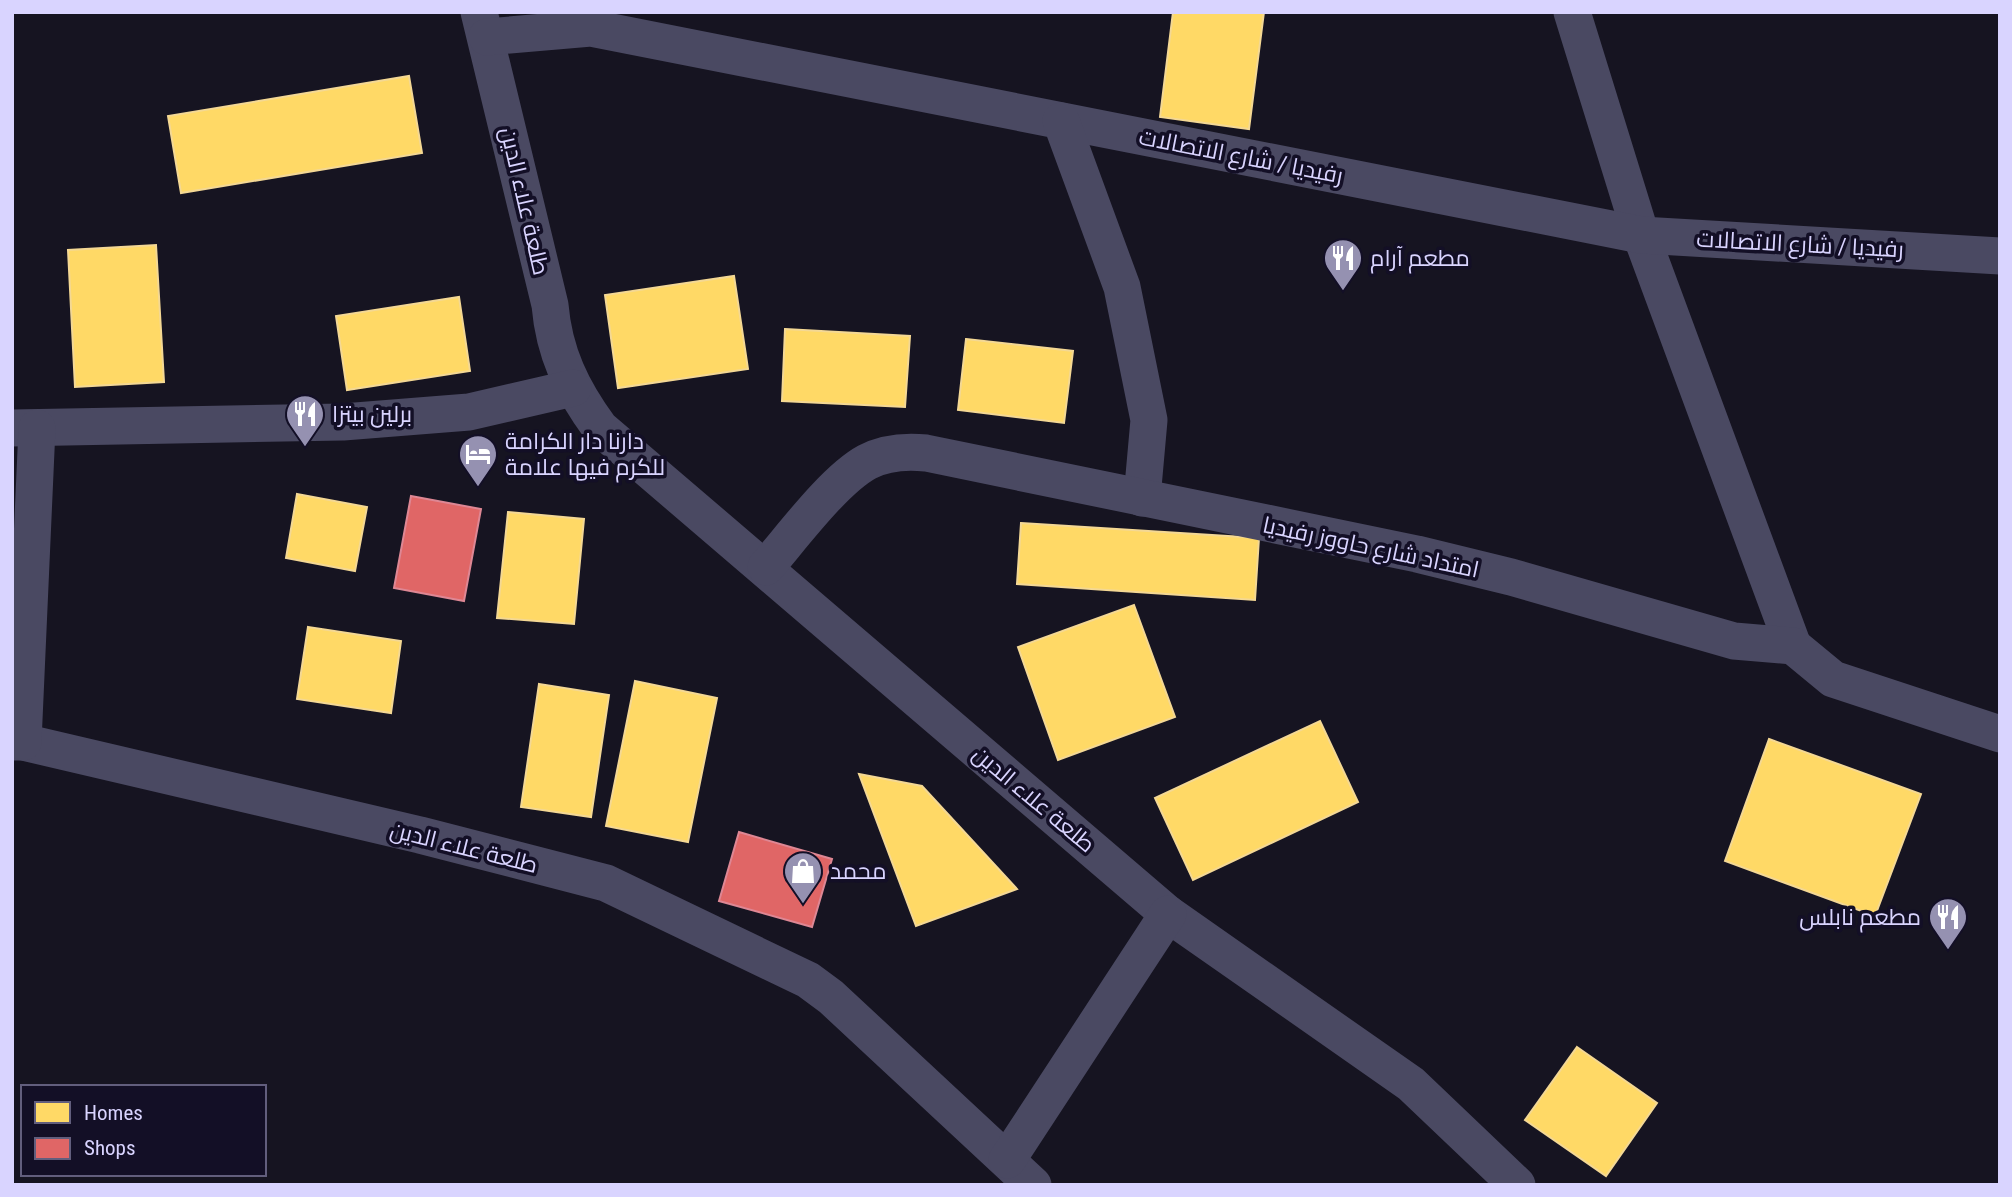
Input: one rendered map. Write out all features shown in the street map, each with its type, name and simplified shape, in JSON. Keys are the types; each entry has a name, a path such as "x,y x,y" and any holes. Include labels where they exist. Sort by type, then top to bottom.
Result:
{"street":[{"path":"1572,12 1586,49 1641,235 1793,646 1833,679 2000,734"},
{"name":"رفيديا / شارع الاتصالات","path":"483,25 592,28 1641,235 2000,256"},
{"name":"طلعة علاء الدين","path":"483,25 550,305 558,352 573,388 600,428 1168,914 1411,1084 1517,1185"},
{"path":"1061,121 1122,287 1149,421 1142,498"},
{"path":"18,742 25,428 343,422 469,412 573,388"},
{"name":"امتداد شارع حاووز رفيديا","path":"765,567 847,476 867,461 886,454 926,453 1417,554 1511,577 1734,641 1793,646"},
{"name":"طلعة علاء الدين","path":"18,742 419,835 606,883 808,980 831,998 1020,1173"},
{"path":"1020,1173 1168,914"}],"building: Homes":[{"path":"1173,12 1264,12 1249,129 1160,117"},
{"path":"409,76 422,153 181,193 168,116"},
{"path":"156,245 164,382 75,387 68,250"},
{"path":"734,276 748,369 618,388 605,295"},
{"path":"459,297 470,371 347,390 336,316"},
{"path":"785,329 910,336 905,407 782,401"},
{"path":"966,339 1073,351 1064,423 958,410"},
{"path":"297,494 367,507 355,571 286,558"},
{"path":"508,512 584,519 574,624 497,618"},
{"path":"1021,523 1259,538 1255,600 1017,584"},
{"path":"1134,605 1175,717 1058,760 1018,647"},
{"path":"308,627 401,641 391,713 297,699"},
{"path":"635,681 717,698 688,842 606,826"},
{"path":"539,684 609,695 591,817 521,807"},
{"path":"1320,721 1358,802 1193,880 1155,798"},
{"path":"1769,739 1921,794 1875,916 1725,861"},
{"path":"859,774 922,786 1017,889 916,926"},
{"path":"1577,1047 1657,1103 1606,1176 1525,1120"}],"building: Shops":[{"path":"411,496 481,509 464,601 394,588"},
{"path":"739,832 832,859 812,927 719,901"}],"place":[{"name":"مطعم آرام","path":"1343,292"},
{"name":"برلين بيتزا","path":"305,448"},
{"name":"دارنا دار الكرامة للكرم فيها علامة","path":"478,488"},
{"name":"محمد","path":"803,905"},
{"name":"مطعم نابلس","path":"1948,951"}]}
